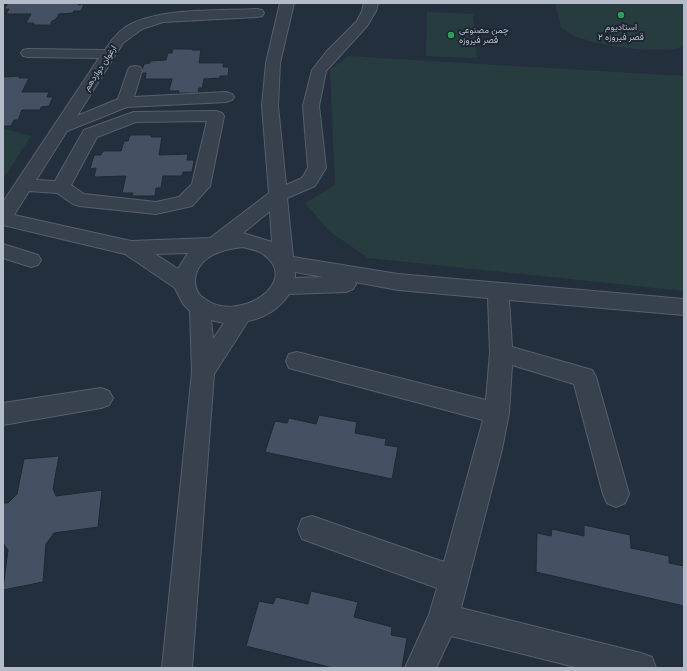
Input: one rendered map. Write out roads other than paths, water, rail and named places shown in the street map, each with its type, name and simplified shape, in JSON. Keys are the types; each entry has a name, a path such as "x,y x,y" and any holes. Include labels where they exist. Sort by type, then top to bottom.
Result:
{"street":[{"path":"287,3 273,63 270,106 278,195 284,264 286,274 284,286 278,296 256,311 226,315 212,313 200,307 189,296 184,283 186,271 192,261 202,252 215,245 278,195 309,182 317,168 311,106 319,70 332,54 362,23 369,11 371,3"},
{"name":"ارغوان دوازدهم","path":"3,218 118,40 137,26 162,18 257,13"},
{"path":"28,53 109,54"},
{"path":"125,102 135,70"},
{"path":"61,128 125,102 226,97"},
{"path":"24,185 62,187 79,200 156,208 185,202 201,186 216,116 134,118 90,134 62,187"},
{"path":"3,218 131,248 215,245 243,240 256,242 273,250 278,254 284,264"},
{"path":"131,248 184,283"},
{"path":"3,251 30,260"},
{"path":"284,264 398,282 684,307"},
{"path":"284,286 398,282"},
{"path":"420,668 443,619 489,449 497,413 501,353 498,291"},
{"path":"177,668 203,372 200,307"},
{"path":"203,372 241,314"},
{"path":"501,353 584,376 616,494"},
{"path":"297,361 497,413"},
{"path":"3,414 101,398"},
{"path":"312,528 454,580"},
{"path":"443,619 641,668"}],"place":[{"name":"استادیوم قصر فیروزه ۲","path":"621,15"},
{"name":"چمن مصنوعی قصر فیروزه","path":"451,35"}]}
